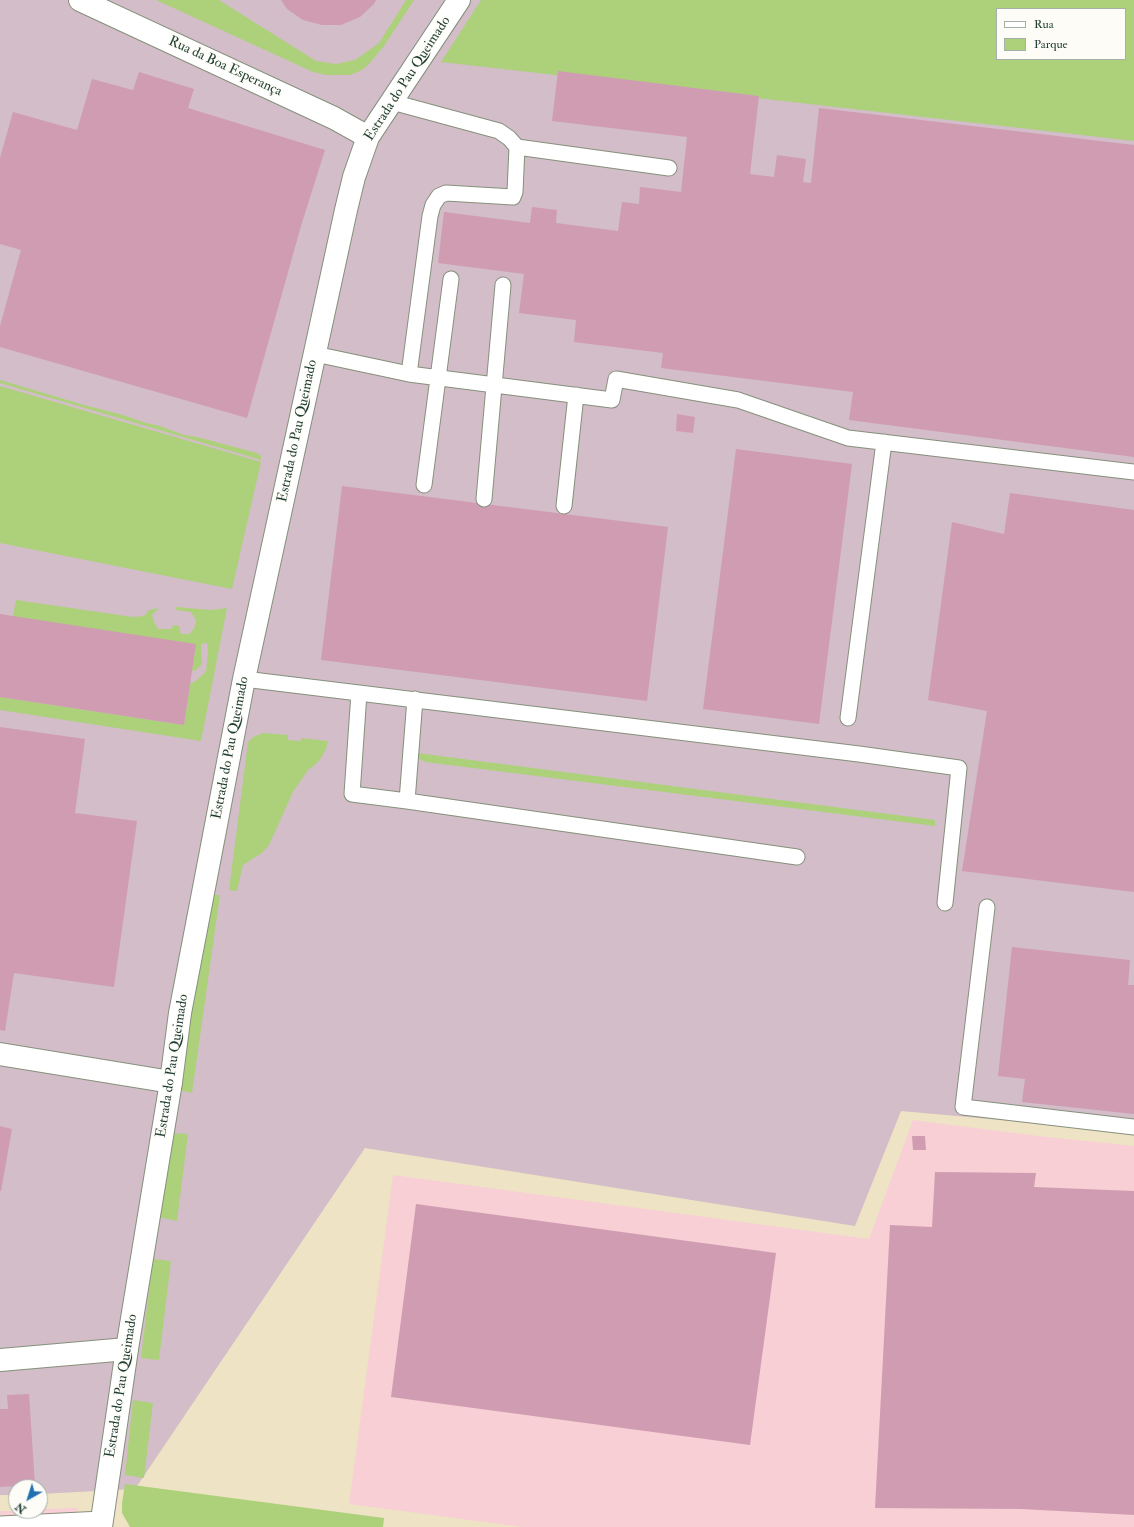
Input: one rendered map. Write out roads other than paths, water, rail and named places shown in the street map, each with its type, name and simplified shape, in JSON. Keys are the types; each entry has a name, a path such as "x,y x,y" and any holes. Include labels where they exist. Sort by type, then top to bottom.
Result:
{"street":[{"name":"Rua da Boa Esperança","path":"80,0 334,118 368,138"},
{"name":"Estrada do Pau Queimado","path":"101,1523 180,1013 244,679 354,177 368,138 459,0"},
{"path":"0,1054 170,1082"},
{"path":"0,1360 127,1349"}],"lane":[{"path":"392,102 499,132 509,138 517,147 669,168"},
{"path":"409,374 430,216 433,205 438,196 446,193 513,197 515,192 517,147"},
{"path":"424,485 451,279"},
{"path":"484,499 503,285"},
{"path":"315,354 409,374 612,400 616,379 738,400 848,438 1134,472"},
{"path":"564,506 576,395"},
{"path":"848,718 884,442"},
{"path":"244,679 851,753 959,768 945,903"},
{"path":"359,693 352,794 797,857"},
{"path":"406,801 415,699"},
{"path":"987,907 963,1107 1134,1127"},
{"path":"0,1524 101,1523"}]}
